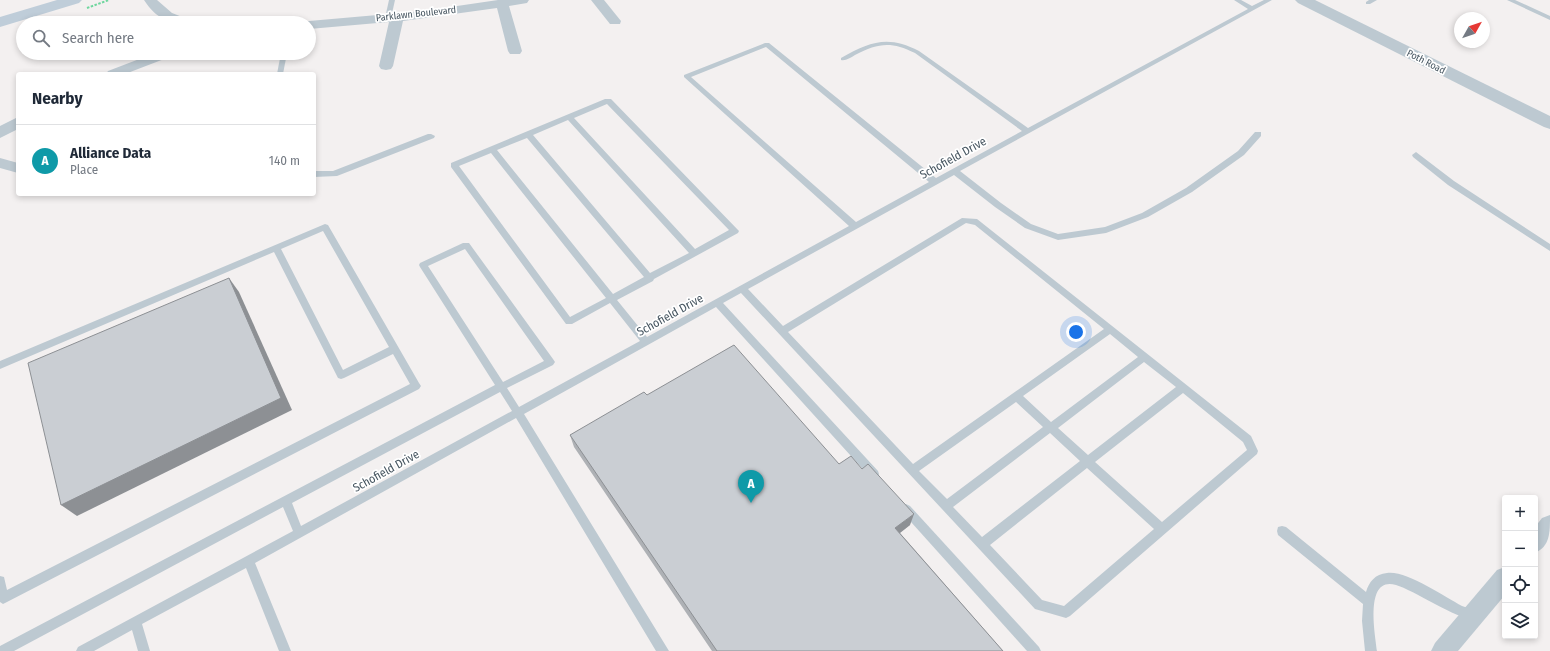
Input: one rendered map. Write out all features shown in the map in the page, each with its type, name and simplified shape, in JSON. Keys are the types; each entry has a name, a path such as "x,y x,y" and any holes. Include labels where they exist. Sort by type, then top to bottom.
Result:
{"main road":[{"path":"19,16 66,1"},
{"path":"0,22 16,17"}],"street":[{"path":"150,0 167,16"},
{"name":"Parklawn Boulevard","path":"316,24 392,18 523,0"},
{"path":"597,0 614,21"},
{"name":"Poth Road","path":"1303,0 1550,123"},
{"path":"502,4 515,51"},
{"path":"386,66 392,18"},
{"path":"118,72 149,60"},
{"path":"0,133 16,123"},
{"path":"0,163 16,167"},
{"path":"1538,539 1550,525"},
{"path":"1443,651 1502,582"}],"lane":[{"path":"392,0 392,18"},
{"path":"1237,0 1252,9"},
{"name":"Schofield Drive","path":"82,651 518,413 1026,131 1269,0"},
{"path":"1510,0 1550,18"},
{"path":"855,226 686,76 767,44 935,182"},
{"path":"843,58 863,48 882,44 902,45 917,52 1026,131"},
{"path":"280,72 283,60"},
{"path":"608,101 735,232 569,322 454,165 569,117 608,101"},
{"path":"569,117 695,254"},
{"path":"528,134 650,279"},
{"path":"955,171 1028,226 1058,238 1106,230 1146,215 1189,190 1241,154 1258,134"},
{"path":"316,174 334,174 431,136"},
{"path":"492,149 646,342"},
{"path":"1416,155 1451,183 1550,248"},
{"path":"742,289 782,332 1039,605 1066,612 1253,451 1247,439 977,222 965,220 782,332"},
{"path":"0,365 325,227 416,386 3,598 0,581"},
{"path":"2,651 502,387 550,362 466,245 423,265 502,387 663,651"},
{"path":"276,247 341,374 394,348"},
{"path":"718,302 879,480"},
{"path":"912,470 1110,329"},
{"path":"946,506 1144,357"},
{"path":"982,544 1182,387"},
{"path":"1016,396 1162,529"},
{"path":"286,501 298,533"},
{"path":"901,503 1035,651"},
{"path":"1282,532 1369,602"},
{"path":"249,560 285,651"},
{"path":"1371,651 1367,616 1369,602 1374,587 1380,580 1387,578 1400,580 1462,612 1473,616"},
{"path":"136,622 144,651"}],"building":[{"path":"229,278 281,398 61,505 28,363"},
{"path":"734,345 839,464 851,456 862,469 868,464 914,514 895,528 1003,651 717,651 570,435 644,392 647,395"}],"place":[{"name":"Alliance Data","path":"751,503"}]}
